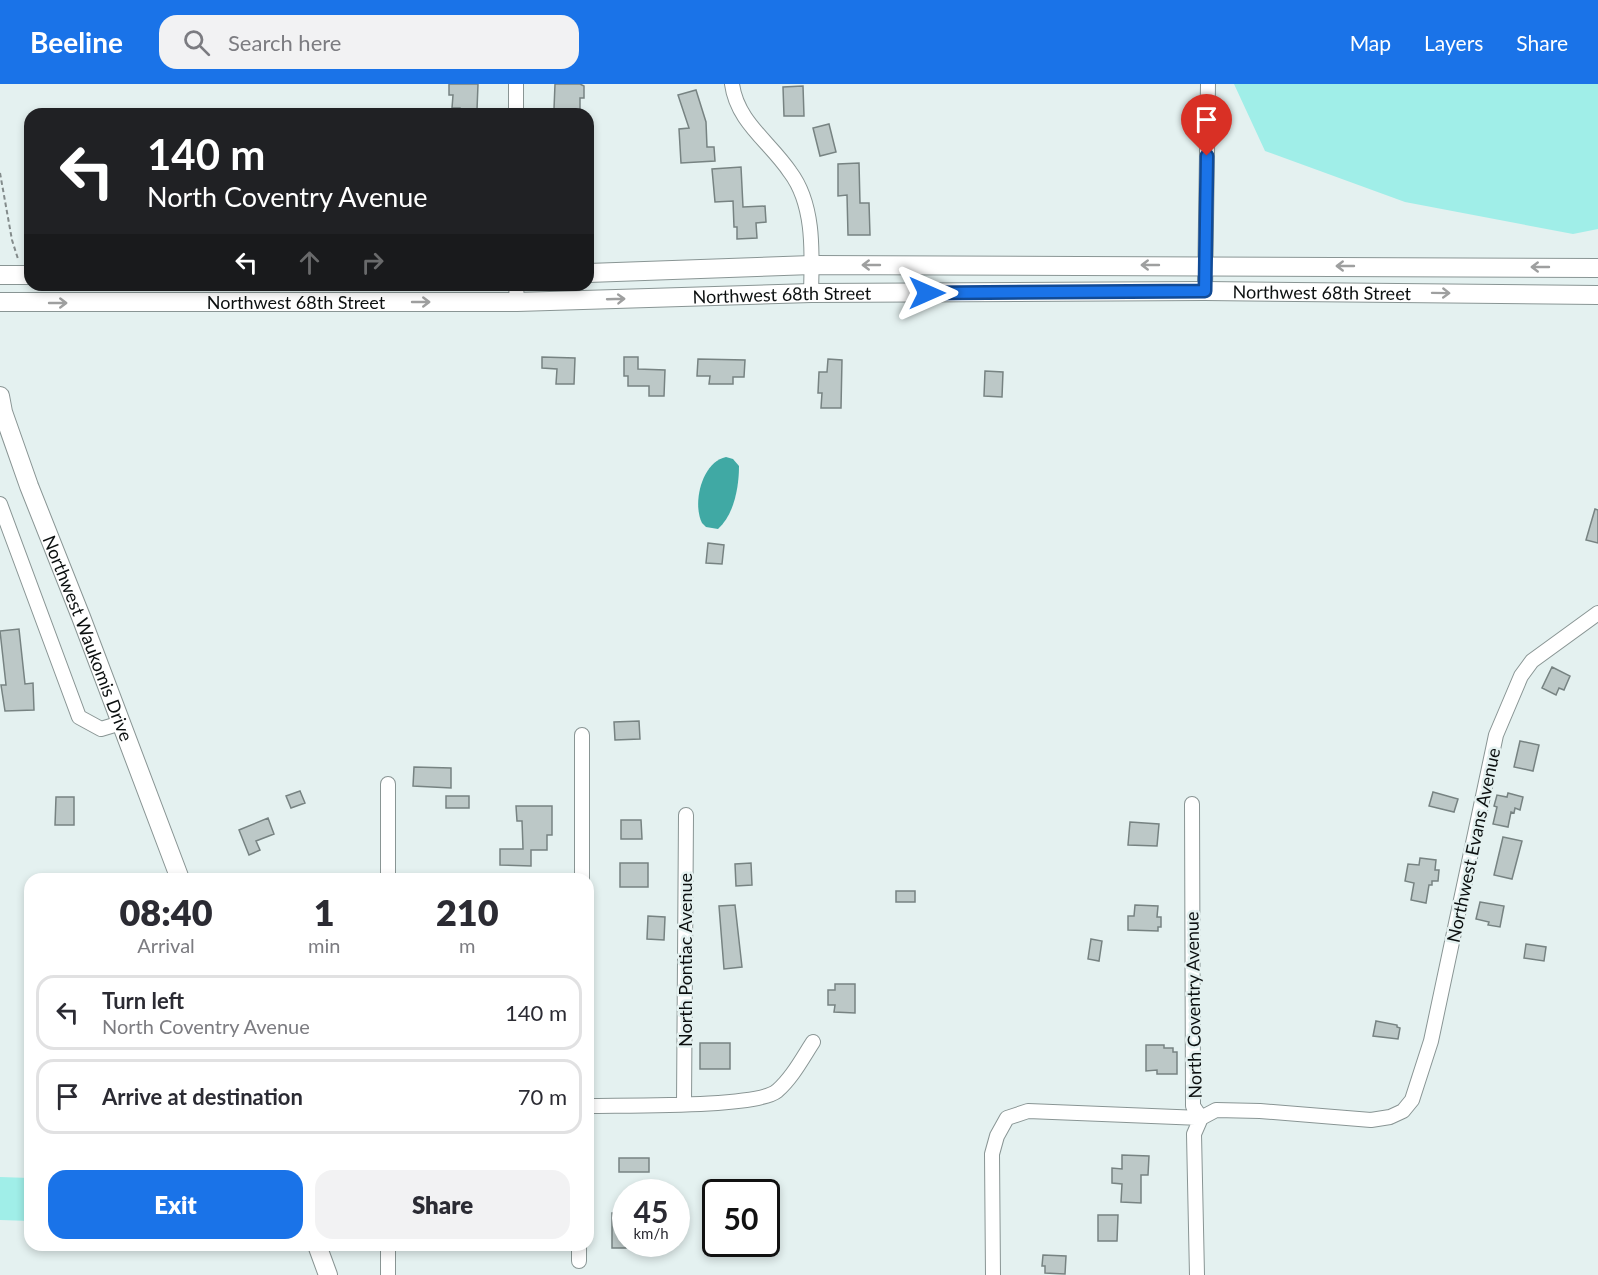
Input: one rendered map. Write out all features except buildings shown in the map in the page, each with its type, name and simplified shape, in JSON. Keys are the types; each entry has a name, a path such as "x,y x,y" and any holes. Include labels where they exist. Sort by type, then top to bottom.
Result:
{"main road":[{"name":"Northwest 68th Street","path":"594,273 812,266 1205,265 1598,268"},
{"path":"0,275 24,275"},
{"path":"155,303 156,291"},
{"name":"Northwest 68th Street","path":"0,302 155,303 516,293 1205,291 1598,295"},
{"name":"Northwest Waukomis Drive","path":"0,396 3,412 29,486 178,873"},
{"path":"319,1251 328,1275"}],"street":[{"path":"516,84 516,108"},
{"path":"732,84 744,119 791,172 803,194 810,226 811,293"},
{"path":"1205,291 1208,84"},
{"path":"0,504 79,717 101,729 121,723"},
{"name":"Northwest Evans Avenue","path":"1201,1118 1216,1110 1260,1111 1371,1120 1390,1117 1403,1111 1412,1100 1431,1041 1496,735 1521,676 1532,661 1598,613"},
{"path":"582,735 582,873"},
{"path":"388,784 388,873"},
{"name":"North Coventry Avenue","path":"1192,804 1193,1106 1201,1118 1194,1134 1197,1275"},
{"name":"North Pontiac Avenue","path":"684,1104 686,816"},
{"path":"594,1106 684,1104 762,1098 776,1091 797,1068 813,1042"},
{"path":"993,1275 993,1154 997,1136 1007,1119 1028,1112 1201,1118"},
{"path":"388,1251 388,1275"},
{"path":"579,1251 579,1261"}],"path":[{"path":"0,173 12,240 18,259"}],"shaded area":[{"path":"1234,84 1598,84 1598,229 1573,234 1405,202 1265,151"},
{"path":"726,457 733,459 739,466 738,483 732,508 718,529 706,527 699,515 701,484 711,467 718,460"},
{"path":"0,1177 24,1178 24,1221 0,1220"}],"route":[{"path":"927,293 1205,291 1207,156"}]}
